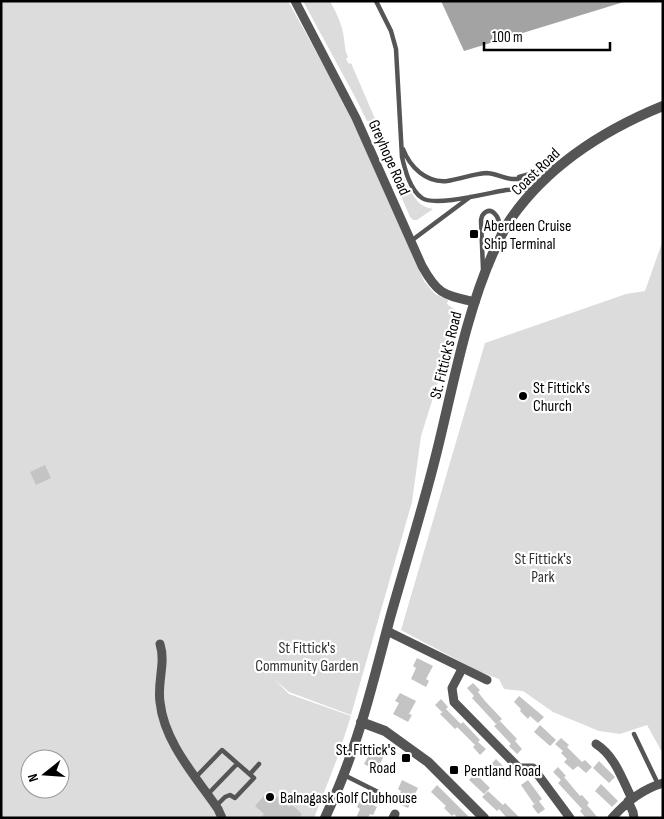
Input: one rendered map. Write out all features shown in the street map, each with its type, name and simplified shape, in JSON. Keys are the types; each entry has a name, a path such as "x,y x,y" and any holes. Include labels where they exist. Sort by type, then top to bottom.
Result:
{"street":[{"name":"Greyhope Road","path":"295,1 356,118 426,274 439,290 450,296 475,302"},
{"name":"Coast Road","path":"475,302 483,276 512,216 536,188 559,165 583,148 616,128 663,106"},
{"name":"St. Fittick's Road","path":"325,818 344,775 361,722 431,476 475,302"},
{"path":"387,631 487,680"},
{"path":"160,644 163,658 159,701 162,716 172,741 216,806 222,818"},
{"path":"462,668 452,688 454,702 519,768 534,768 570,818"},
{"path":"361,722 385,731 428,762 478,816"},
{"path":"596,744 611,758 630,800 634,818"},
{"path":"612,818 630,800 660,783"}],"lane":[{"path":"376,1 391,32 396,49 401,143 404,168 414,189 421,197 438,201 508,190 536,188 530,179 486,174 448,180 432,179 410,163 401,143"},
{"path":"516,178 559,165"},
{"path":"411,241 471,196"},
{"path":"483,276 481,220 485,212 490,211 496,216 500,225 501,237"},
{"path":"634,734 660,783"},
{"path":"196,777 222,750 254,778 235,798 230,795 225,797 216,806"},
{"path":"208,794 237,764"},
{"path":"250,774 259,764"},
{"path":"344,775 380,793"}],"green space":[{"name":"St Fittick's Community Garden","path":"1,1 288,1 358,132 424,281 435,294 448,300 447,304 455,310 455,328 421,436 412,502 351,715 289,692 274,679 289,694 351,716 337,759 314,818 1,818"},
{"path":"303,1 330,1 338,16 348,57 346,59 349,64 351,63 388,149 413,195 423,206 433,209 417,220 413,220 410,217 369,121 367,121"},
{"name":"St Fittick's Park","path":"663,240 663,754 647,725 620,734 599,731 553,712 523,691 504,689 499,679 478,671 401,630 485,343 626,294 645,291"}],"shaded area":[{"path":"441,1 627,1 464,51"}],"building":[{"path":"45,465 51,478 36,485 30,472"},
{"path":"417,658 433,666 426,679 429,681 426,687 411,679 416,668 413,666"},
{"path":"473,683 480,690 478,692 485,701 502,719 496,724 472,698 474,696 467,688"},
{"path":"400,693 416,701 409,714 412,715 408,722 393,714 399,703 395,701"},
{"path":"519,696 544,717 538,723 530,716 528,719 520,711 521,709 514,702"},
{"path":"441,699 448,707 446,709 461,724 455,729 440,714 444,711 442,712 435,705"},
{"path":"500,721 517,739 515,741 522,749 517,754 509,746 511,744 494,726"},
{"path":"463,722 480,740 478,742 486,749 480,755 473,747 475,745 457,727"},
{"path":"540,725 556,740 550,746 534,732"},
{"path":"561,738 582,762 585,760 592,767 586,773 578,766 573,770 564,762 567,759 561,753 563,751 555,744"},
{"path":"371,743 386,751 380,764 383,765 379,772 364,764 370,753 366,751"},
{"path":"496,759 510,773 504,779 490,765"},
{"path":"599,761 615,777 609,783 593,768"},
{"path":"558,767 580,796 582,795 589,803 587,805 598,818 586,818 580,811 582,809 558,783 561,780 553,772"},
{"path":"475,773 490,788 484,794 469,780"},
{"path":"402,780 418,788 408,808 395,802 401,791 398,789"},
{"path":"528,780 542,799 539,801 545,809 538,814 532,806 537,802 534,804 521,785"},
{"path":"601,784 618,801 612,807 595,791"},
{"path":"437,785 470,818 458,818 454,814 452,816 444,808 446,806 431,792"},
{"name":"Balnagask Golf Clubhouse","path":"269,790 289,807 291,804 302,814 299,818 261,818 264,814 255,806"},
{"path":"488,791 503,805 505,803 520,818 507,818 499,809 497,811 482,797"},
{"path":"361,799 377,807 373,815 370,814 368,818 356,818 360,809 357,807"}],"place":[{"name":"Aberdeen Cruise Ship Terminal","path":"474,234"},
{"name":"St Fittick's Church","path":"523,396"},
{"name":"St. Fittick's Road","path":"406,758"},
{"name":"Pentland Road","path":"454,770"},
{"name":"Balnagask Golf Clubhouse","path":"270,797"}]}
